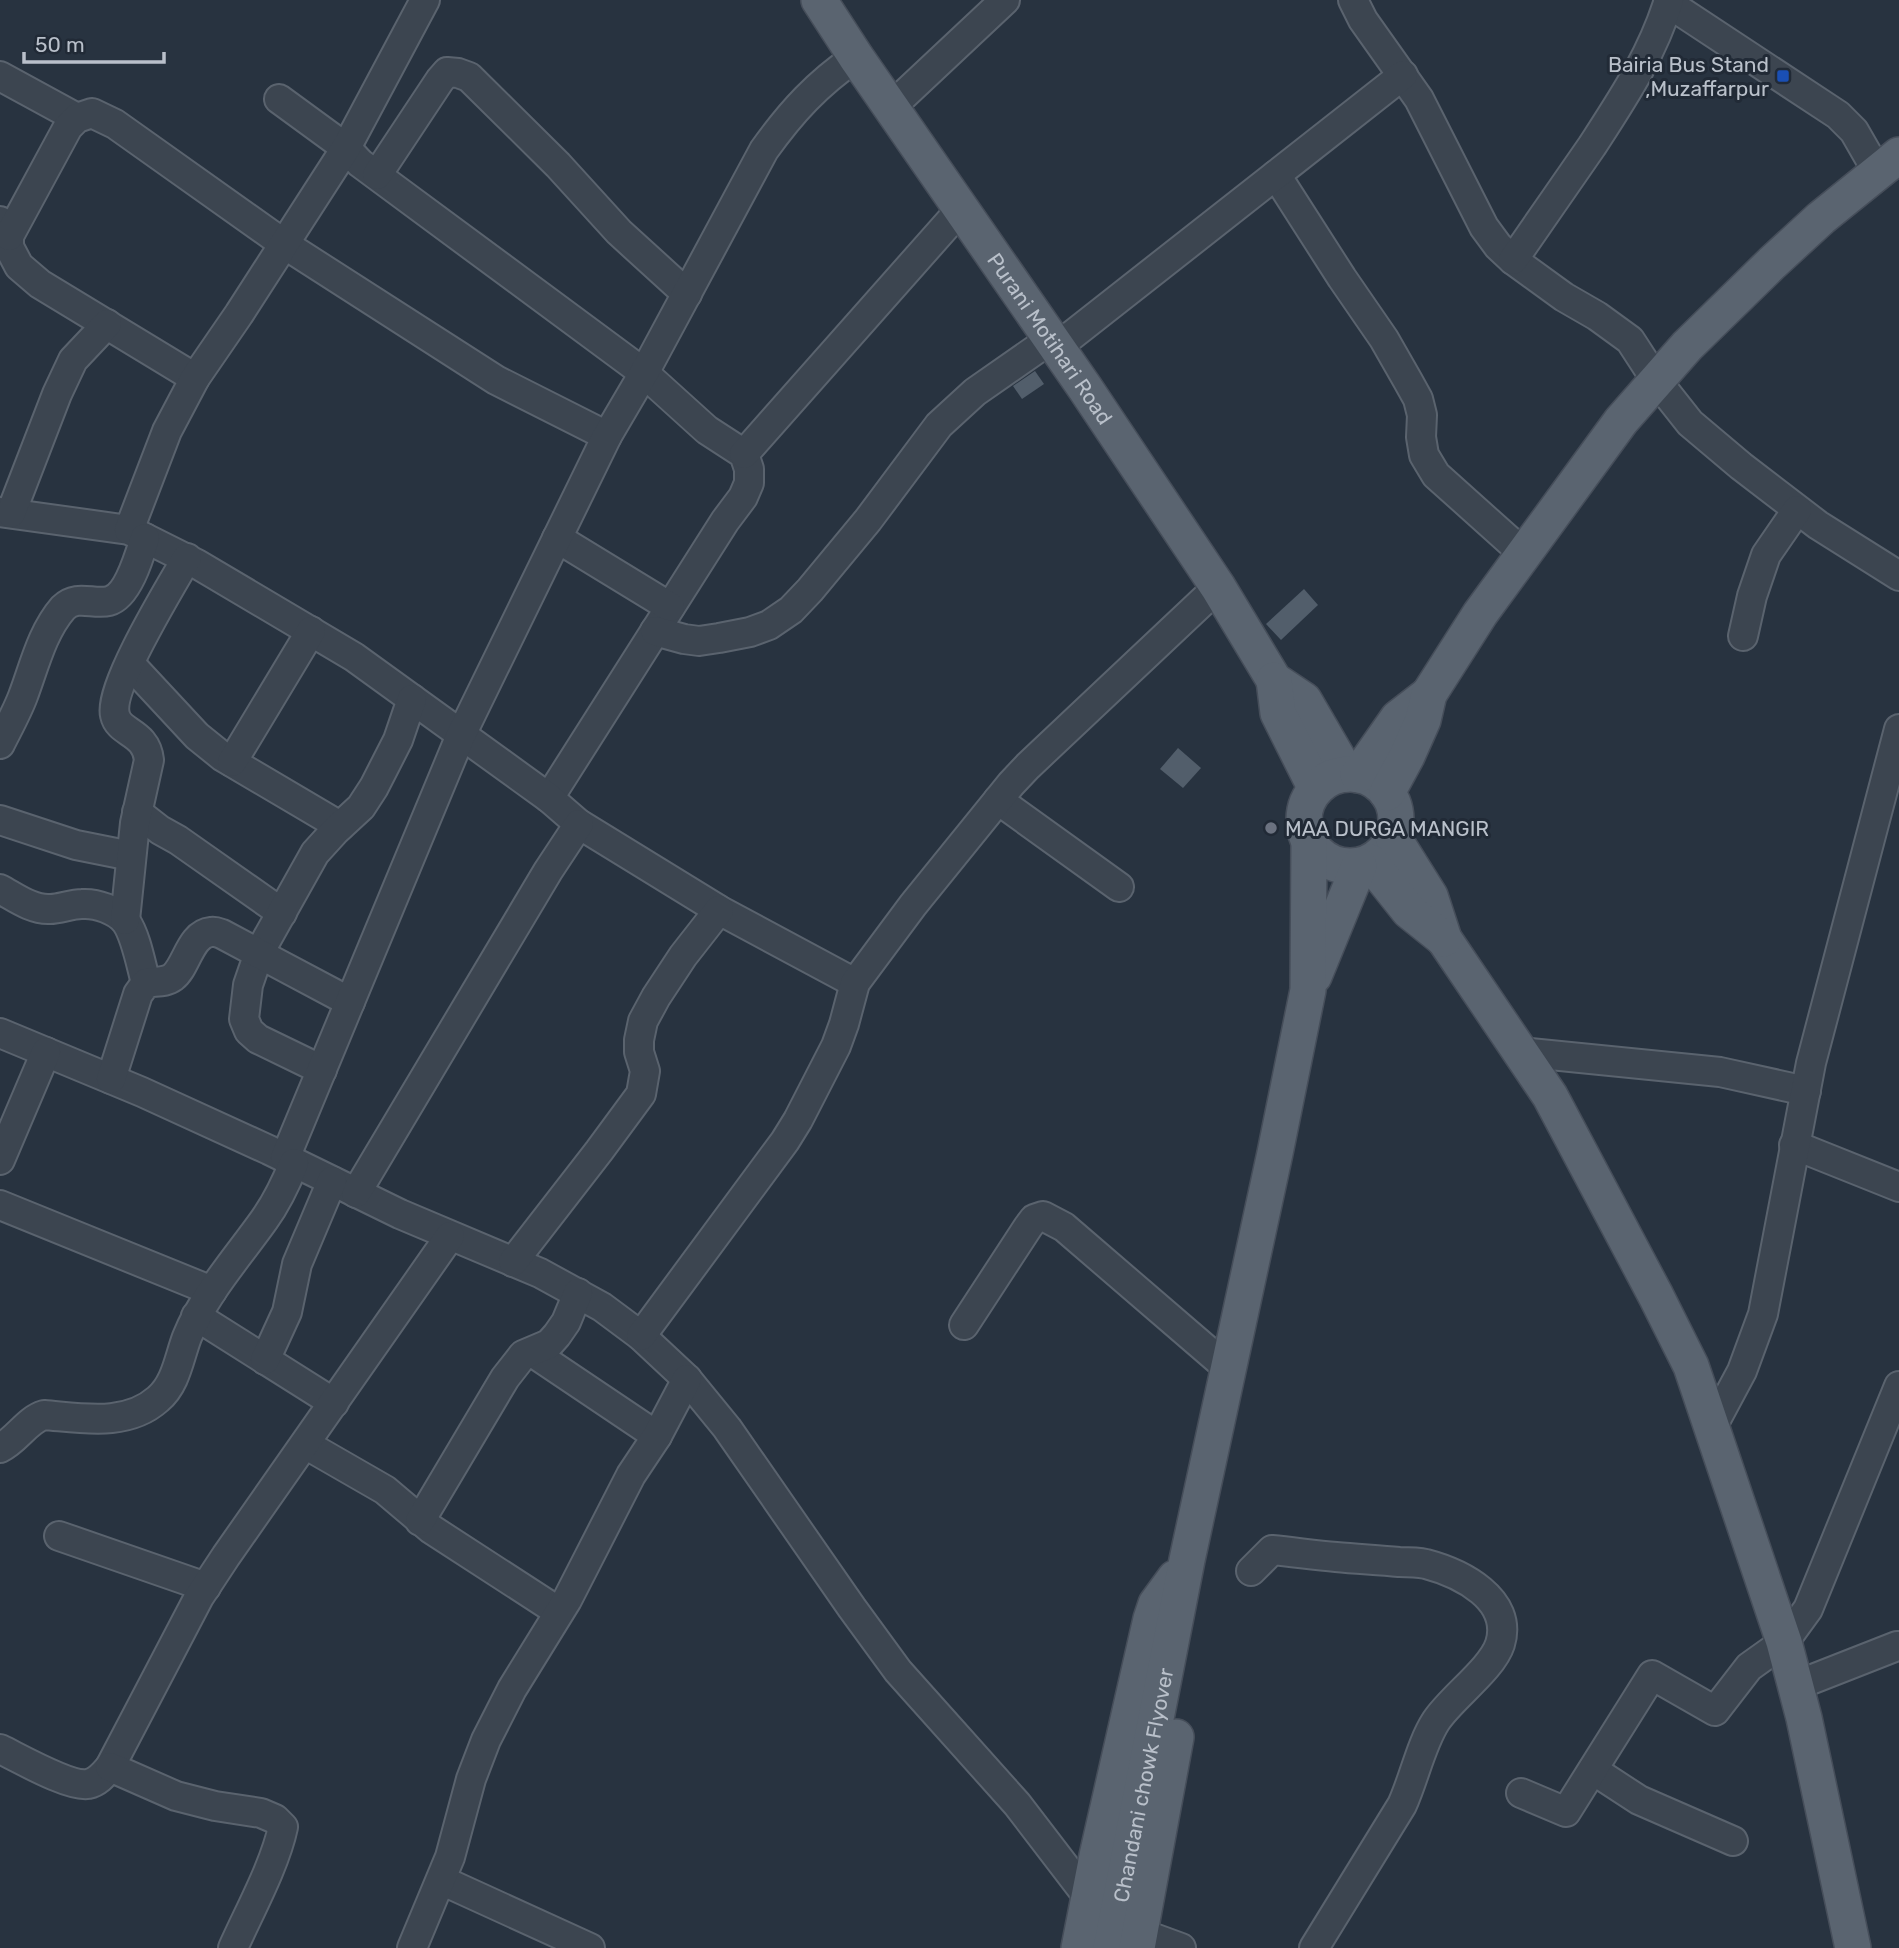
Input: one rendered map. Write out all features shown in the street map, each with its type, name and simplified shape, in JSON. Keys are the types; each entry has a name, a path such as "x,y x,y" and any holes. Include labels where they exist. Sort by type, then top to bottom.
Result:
{"main road":[{"name":"Purani Motihari Road","path":"818,0 1218,587 1274,680 1278,713 1316,789"},
{"path":"1387,793 1423,720 1429,694 1480,614 1621,421 1688,346 1772,263 1888,163"},
{"name":"Purani Motihari Road","path":"1274,680 1304,700 1352,775"},
{"path":"1352,775 1398,718 1429,694"},
{"path":"1308,990 1374,855 1396,826 1396,814 1387,793 1369,778 1335,776 1316,789 1309,798 1303,821 1309,843 1316,852 1335,864 1374,855 1430,896 1444,939 1550,1096 1656,1296 1690,1366 1784,1642 1853,1948"},
{"path":"1308,990 1309,843"},
{"name":"Chandani chowk Flyover","path":"1129,1943 1175,1623 1276,1153 1308,990"},
{"path":"1080,1948 1097,1856 1151,1619 1156,1604 1187,1560"},
{"path":"1129,1943 1192,1646 1194,1605 1187,1560"}],"street":[{"path":"0,744 19,707 39,650 59,614 72,602 110,601 118,595 135,567 137,534 167,431 195,378 346,148 425,0"},
{"path":"891,107 1005,0"},
{"path":"1353,0 1363,20 1419,99 1483,227 1498,246 1564,297 1630,340 1656,380 1690,423 1797,510 1899,576"},
{"path":"1513,260 1639,73 1669,2 1838,115 1888,163"},
{"path":"0,1448 36,1418 44,1415 102,1420 141,1410 158,1399 175,1374 197,1316 270,1211 322,1070 461,735 607,436 644,373 764,150 785,121 810,94 856,57"},
{"path":"377,175 447,72 469,77 558,165 619,232 687,294"},
{"path":"655,631 699,641 719,638 750,632 768,625 791,610 888,494 939,425 975,392 1054,343 1403,75"},
{"path":"0,76 77,118"},
{"path":"279,99 346,148 360,163 644,373 706,430 744,454 750,483 743,497 549,798"},
{"path":"195,378 40,284 19,266 9,247 4,229 68,127 77,118 92,113 115,124 284,244 496,380 607,436"},
{"path":"1276,175 1408,380 1418,399 1422,415 1424,456 1436,475 1525,553"},
{"path":"744,454 961,209"},
{"path":"107,324 73,360 5,513 137,534 187,558 354,657 549,798 579,824 719,910 855,983"},
{"path":"1743,636 1752,596 1766,555 1797,510"},
{"path":"557,538 670,607"},
{"path":"125,920 131,856 137,812 147,774 148,750 141,740 117,721 114,703 117,691 149,624 187,558"},
{"path":"641,1336 791,1130 835,1046 855,983 913,905 998,800 1045,749 1218,587"},
{"path":"232,762 311,631"},
{"path":"130,664 197,736 232,762 340,827"},
{"path":"322,1070 258,1039 249,1031 244,1019 253,968 258,953 316,853 361,807 374,787 398,740 412,699"},
{"path":"1712,1427 1742,1371 1763,1314 1806,1091 1899,729"},
{"path":"998,800 1119,887"},
{"path":"137,812 282,913"},
{"path":"0,820 76,845 131,856"},
{"path":"265,1360 287,1311 297,1264 579,824"},
{"path":"0,889 29,905 48,910 83,904 114,912 125,920 131,933 146,983"},
{"path":"513,1262 641,1094 645,1070 639,1052 639,1040 643,1021 683,956 719,910"},
{"path":"111,1079 138,994 146,983 165,981 173,977 201,936 211,932 222,934 350,1002"},
{"path":"0,1033 111,1079 450,1236 540,1273 602,1307 641,1336 687,1379 727,1428 898,1671 1017,1804 1089,1898"},
{"path":"0,1160 46,1052"},
{"path":"1520,1052 1720,1072 1806,1091"},
{"path":"1794,1145 1899,1187"},
{"path":"0,1205 212,1291"},
{"path":"964,1325 1028,1227 1034,1219 1043,1216 1063,1227 1228,1369"},
{"path":"0,1749 45,1771 81,1784 99,1779 110,1767 206,1587 450,1236"},
{"path":"420,1521 505,1377 523,1355 549,1344 557,1335 566,1322 578,1293"},
{"path":"197,1316 334,1402"},
{"path":"532,1352 657,1436"},
{"path":"412,1948 450,1857 471,1779 486,1740 512,1689 559,1612 631,1475 657,1436 687,1379"},
{"path":"1521,1793 1566,1812 1652,1675 1715,1711 1749,1667 1784,1642 1808,1609 1899,1386"},
{"path":"305,1444 385,1490 420,1521 468,1555 559,1612"},
{"path":"59,1536 206,1587"},
{"path":"1251,1571 1272,1550 1423,1563 1459,1576 1482,1591 1494,1604 1502,1632 1499,1646 1486,1665 1436,1721 1427,1737 1402,1805 1314,1948"},
{"path":"1795,1686 1897,1646"},
{"path":"110,1767 176,1796 215,1806 261,1813 275,1819 283,1827 272,1862 233,1948"},
{"path":"1593,1770 1639,1800 1733,1841"},
{"path":"441,1880 590,1948"},
{"path":"1129,1943 1181,1948"}],"building":[{"path":"1035,371 1044,384 1022,399 1013,386"},
{"path":"1304,589 1318,605 1281,640 1266,624"},
{"path":"1178,748 1201,768 1183,788 1160,769"}],"place":[{"name":"Bairia Bus Stand ,Muzaffarpur","path":"1783,76"},
{"name":"MAA DURGA MANGIR","path":"1271,828"}]}
